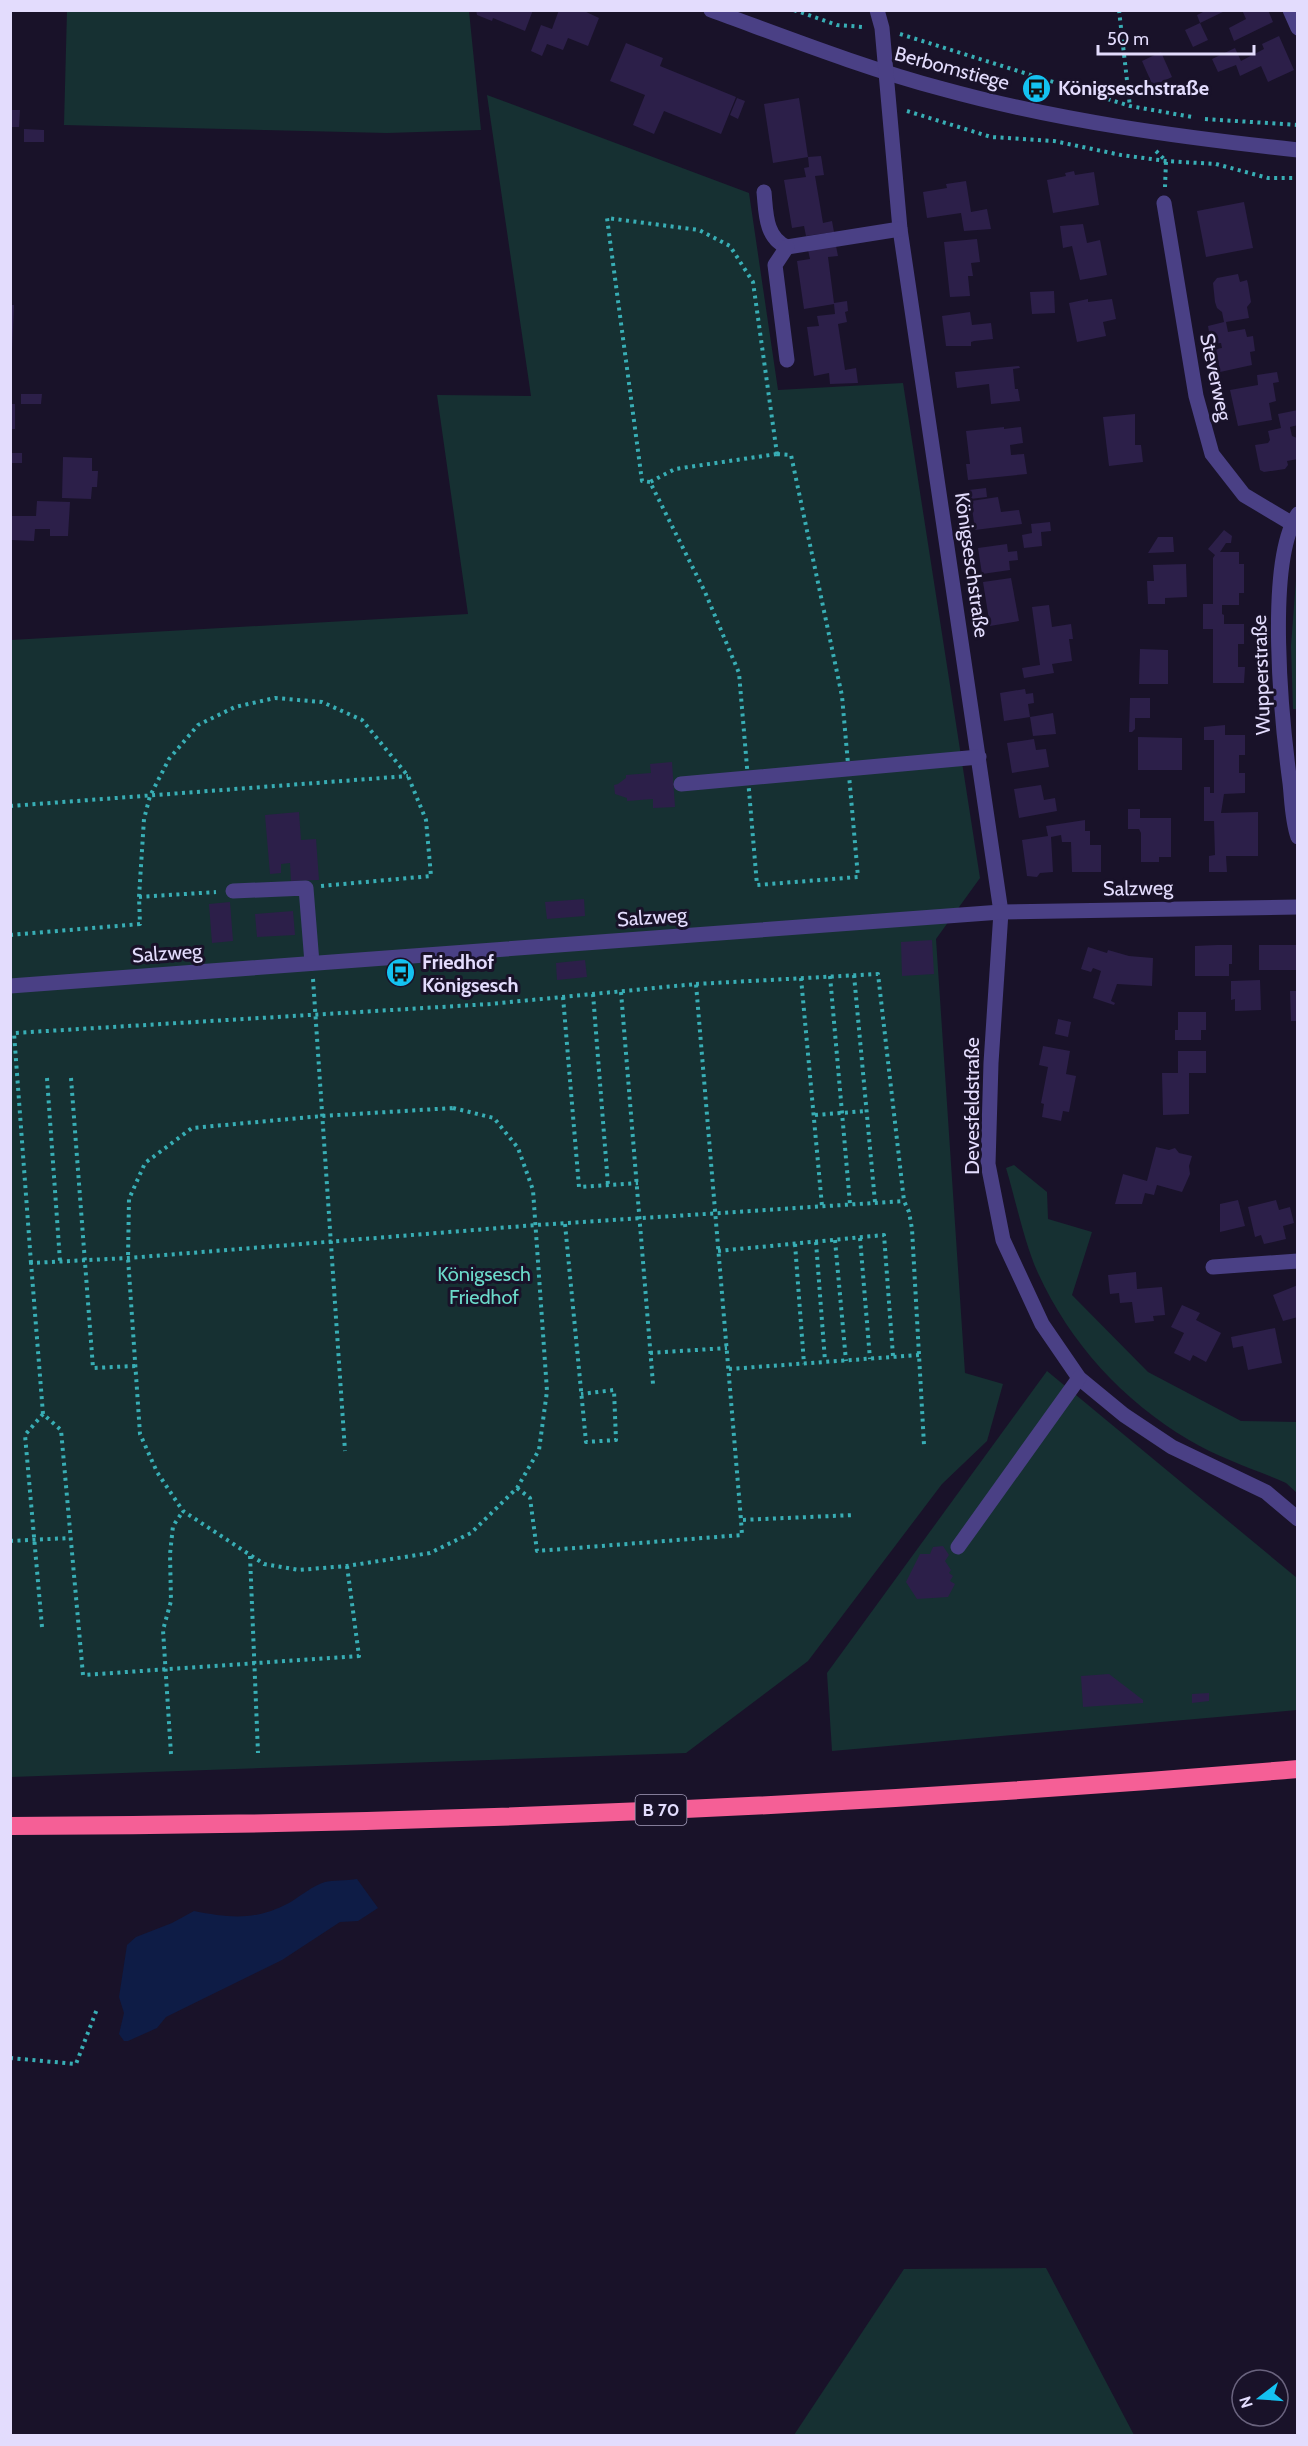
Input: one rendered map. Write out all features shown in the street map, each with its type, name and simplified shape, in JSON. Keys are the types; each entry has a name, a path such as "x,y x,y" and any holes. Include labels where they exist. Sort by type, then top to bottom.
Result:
{"highway":[{"name":"B 70","path":"17,1826 427,1820 788,1804 1298,1769"}],"street":[{"name":"Berbomstiege","path":"711,10 885,73 1019,107 1193,139 1298,150"},
{"name":"Königseschstraße","path":"877,10 882,28 900,229 1001,912"},
{"path":"1290,10 1298,28"},
{"path":"764,192 769,229 780,244 787,247 900,229"},
{"name":"Steverweg","path":"1164,203 1196,396 1212,454 1244,495 1294,519"},
{"path":"787,247 775,265 787,360"},
{"name":"Wupperstraße","path":"1294,519 1280,579 1281,711 1298,837"},
{"path":"681,784 979,757"},
{"path":"233,891 306,888 312,963"},
{"name":"Salzweg","path":"10,986 1001,912 1298,907"},
{"name":"Devesfeldstraße","path":"1001,912 991,1063 988,1164 1003,1240 1042,1324 1079,1378 1124,1415 1172,1447 1266,1492 1298,1519"},
{"path":"1213,1267 1298,1261"},
{"path":"958,1547 1079,1378"}],"path":[{"name":"Berbomstiege","path":"795,10 837,25 882,28 1130,106 1202,119 1298,125"},
{"path":"1119,10 1135,130 1166,161 1164,203"},
{"path":"889,106 991,137 1054,141 1121,155 1216,164 1268,178 1298,178"},
{"path":"650,482 705,591 739,673 757,885 858,877 842,696 791,455 777,454 675,469 650,482 642,481 607,218 699,230 730,246 753,282 777,454"},
{"path":"10,935 140,924 139,897 144,819 150,795 169,759 198,725 235,706 275,698 322,702 362,720 408,776 426,820 431,876 306,888"},
{"path":"10,806 408,776"},
{"path":"139,897 233,891"},
{"path":"312,963 345,1451"},
{"path":"347,1566 358,1656 82,1675 61,1430 43,1414 14,1033 316,1015 563,997 696,984 878,974 904,1201 912,1229 924,1445"},
{"path":"854,975 875,1202"},
{"path":"830,976 844,1113 850,1204"},
{"path":"801,978 822,1206"},
{"path":"517,1488 530,1498 537,1551 742,1535 696,984"},
{"path":"621,992 653,1384"},
{"path":"593,994 608,1185"},
{"path":"563,997 579,1187 638,1183"},
{"path":"47,1078 60,1261"},
{"path":"71,1078 93,1368 135,1366"},
{"path":"453,1108 494,1118 518,1148 533,1190 536,1225 547,1391 538,1450 517,1488 471,1533 430,1553 347,1566 299,1570 264,1564 183,1511 157,1472 140,1434 128,1258 129,1199 145,1163 192,1128 322,1116 453,1108"},
{"path":"815,1115 866,1111"},
{"path":"31,1263 128,1258 536,1225 904,1201"},
{"path":"565,1224 581,1394 586,1442 616,1440 614,1390 581,1394"},
{"path":"718,1251 884,1235 893,1356"},
{"path":"860,1238 870,1359"},
{"path":"835,1240 846,1361"},
{"path":"816,1242 825,1361"},
{"path":"795,1244 804,1364"},
{"path":"650,1353 727,1348"},
{"path":"728,1369 919,1355"},
{"path":"42,1627 25,1435 43,1414"},
{"path":"171,1754 163,1630 171,1601 170,1554 173,1526 183,1511"},
{"path":"741,1520 854,1515"},
{"path":"10,1541 70,1538"},
{"path":"250,1556 258,1753"},
{"path":"10,2058 76,2064 97,2009"}],"green space":[{"path":"67,11 469,11 481,130 387,133 64,125"},
{"name":"Königsesch Friedhof","path":"487,95 749,193 778,390 903,383 980,878 936,939 965,1373 1003,1384 987,1441 942,1484 808,1661 686,1753 11,1777 11,640 468,614 437,395 531,396"},
{"path":"1296,580 1298,580 1297,709 1293,709 1291,646"},
{"path":"1014,1165 1047,1192 1048,1219 1092,1232 1072,1295 1148,1372 1241,1421 1297,1422 1297,1493 1286,1483 1224,1458 1189,1440 1165,1424 1121,1388 1082,1346 1051,1299 1033,1261 1006,1168"},
{"path":"1047,1371 1297,1578 1297,1710 832,1751 827,1673"},
{"path":"1046,2268 1134,2435 794,2435 904,2269"}],"water":[{"path":"357,1879 378,1908 358,1921 340,1922 282,1960 166,2017 157,2028 128,2041 124,2041 119,2034 124,2013 119,1997 127,1945 136,1937 172,1923 194,1911 231,1916 265,1913 289,1903 325,1882"}],"building":[{"path":"476,10 533,10 525,31 493,18 492,21 477,15"},
{"path":"559,10 582,10 599,18 588,46 568,38 563,50 547,44 542,56 531,51 541,25 552,29"},
{"path":"1207,10 1227,10 1200,23 1197,15"},
{"path":"1242,10 1268,10 1273,22 1234,41 1229,28 1246,19"},
{"path":"1200,23 1208,40 1193,47 1185,30"},
{"path":"1279,36 1294,70 1268,82 1261,66 1240,76 1236,65 1218,72 1212,59 1235,48 1241,61 1264,49 1262,44"},
{"path":"626,43 663,58 660,66 736,97 721,134 664,111 654,134 633,125 645,95 610,81"},
{"path":"1161,52 1172,77 1153,86 1142,61"},
{"path":"737,98 745,101 738,119 730,115"},
{"path":"799,98 808,157 773,163 764,104"},
{"path":"10,110 20,110 19,127 10,127"},
{"path":"24,129 44,130 44,142 24,142"},
{"path":"821,156 824,175 815,176 823,223 832,221 834,232 806,236 804,226 792,228 784,180 806,177 804,168 809,167 808,157"},
{"path":"1074,171 1075,175 1094,172 1099,205 1053,213 1047,180 1066,176 1065,173"},
{"path":"966,181 971,212 987,209 991,229 964,231 961,213 927,218 923,192 947,188 946,184"},
{"path":"1244,202 1253,248 1206,257 1197,211"},
{"path":"1083,224 1087,243 1100,240 1107,275 1080,280 1072,246 1063,248 1060,226"},
{"path":"977,239 980,262 971,263 973,276 968,276 970,296 950,297 944,242"},
{"path":"836,246 838,256 828,257 834,303 847,301 848,311 845,312 847,322 838,324 845,370 856,368 858,383 830,384 829,373 814,376 807,327 819,326 817,316 835,314 834,304 804,309 797,261 810,259 808,250"},
{"path":"1238,274 1240,282 1247,280 1251,302 1247,307 1249,318 1226,322 1228,332 1245,329 1247,337 1253,336 1255,351 1250,352 1252,365 1220,372 1216,349 1222,348 1221,343 1211,344 1208,326 1224,322 1222,312 1217,308 1215,302 1213,283 1217,278"},
{"path":"1054,291 1055,313 1032,314 1030,292"},
{"path":"1088,299 1088,302 1112,299 1116,319 1103,322 1106,336 1077,342 1069,303"},
{"path":"10,305 14,305 12,350 10,350"},
{"path":"970,312 972,325 991,323 993,339 974,341 971,342 971,346 946,346 942,316"},
{"path":"1019,366 1020,368 1013,369 1015,389 1018,389 1020,401 991,404 989,384 957,388 955,372"},
{"path":"1277,372 1279,382 1273,383 1276,401 1269,403 1272,420 1238,426 1230,390 1258,385 1257,375"},
{"path":"21,394 42,394 41,404 21,404"},
{"path":"10,404 15,404 15,429 10,429"},
{"path":"1298,410 1298,425 1290,427 1292,436 1297,438 1298,459 1287,461 1288,465 1285,469 1264,472 1260,470 1255,445 1268,443 1270,440 1268,431 1281,428 1278,414"},
{"path":"1135,414 1135,445 1141,445 1143,462 1109,466 1103,417"},
{"path":"1004,427 1004,429 1021,427 1023,443 1010,445 1011,455 1024,454 1027,474 968,480 966,464 970,464 966,431"},
{"path":"10,453 22,453 22,463 10,463"},
{"path":"63,457 92,458 92,471 98,471 97,487 92,487 91,499 62,498"},
{"path":"986,488 987,497 970,499 969,490"},
{"path":"998,497 1001,512 1019,510 1022,524 975,530 971,501"},
{"path":"37,501 70,502 68,536 50,536 50,529 35,529 34,541 11,540 12,516 36,516"},
{"path":"1050,522 1051,531 1041,532 1042,546 1024,548 1022,535 1032,533 1031,524"},
{"path":"1224,530 1232,536 1231,543 1226,543 1220,552 1239,552 1239,564 1244,564 1244,593 1239,593 1239,605 1222,605 1222,614 1224,624 1244,624 1244,644 1238,644 1238,667 1245,667 1244,683 1213,683 1213,629 1203,629 1203,604 1213,604 1213,558 1215,555 1208,549"},
{"path":"1158,537 1173,537 1174,552 1148,553"},
{"path":"1007,544 1008,552 1017,551 1018,560 1009,561 1010,570 982,574 978,548"},
{"path":"1186,564 1187,597 1165,598 1165,604 1148,604 1147,581 1154,581 1153,565"},
{"path":"1011,578 1019,621 990,626 983,582"},
{"path":"1049,605 1052,627 1071,624 1073,639 1069,639 1072,661 1052,664 1054,673 1024,678 1022,668 1040,665 1032,607"},
{"path":"1140,649 1168,650 1168,684 1139,684"},
{"path":"1025,689 1026,694 1033,693 1034,703 1028,704 1030,717 1004,721 1000,693"},
{"path":"1130,698 1150,698 1150,718 1135,718 1135,729 1132,732 1129,732"},
{"path":"1053,713 1056,734 1033,736 1030,717"},
{"path":"1225,725 1225,735 1245,735 1245,755 1239,755 1239,773 1245,773 1245,793 1224,794 1221,813 1258,812 1258,856 1226,856 1227,872 1209,872 1209,856 1215,855 1214,821 1204,821 1204,787 1210,787 1210,793 1214,793 1214,740 1204,740 1204,727"},
{"path":"1138,737 1182,738 1182,770 1138,770"},
{"path":"1034,739 1036,750 1046,749 1049,767 1012,773 1007,743"},
{"path":"672,762 675,807 653,808 653,799 627,801 627,798 615,794 614,785 626,778 626,775 651,773 650,764"},
{"path":"1041,785 1044,800 1055,798 1057,811 1019,818 1014,789"},
{"path":"1128,809 1140,809 1140,818 1171,818 1171,857 1159,857 1159,862 1141,862 1141,833 1139,829 1128,829"},
{"path":"299,812 301,840 316,839 319,880 291,881 290,863 281,864 281,873 270,874 265,815"},
{"path":"1085,820 1085,831 1090,831 1090,845 1101,845 1101,872 1072,872 1071,842 1062,842 1061,835 1051,837 1053,872 1040,873 1037,877 1027,876 1022,840 1048,836 1046,826"},
{"path":"584,899 585,916 547,919 545,902"},
{"path":"230,902 233,941 212,943 209,904"},
{"path":"293,911 295,935 257,937 255,914"},
{"path":"932,940 934,974 902,976 901,942"},
{"path":"1232,945 1232,964 1229,964 1229,976 1195,976 1195,946"},
{"path":"1259,945 1298,945 1298,970 1259,970"},
{"path":"1088,947 1107,953 1108,950 1129,956 1153,958 1152,986 1117,984 1111,1001 1115,1003 1114,1005 1093,998 1101,971 1093,968 1091,972 1081,969"},
{"path":"585,960 587,977 557,980 556,963"},
{"path":"1260,980 1261,1010 1235,1011 1235,999 1231,1000 1231,981"},
{"path":"1290,991 1298,991 1298,1021 1291,1021"},
{"path":"1178,1012 1206,1012 1206,1030 1201,1030 1201,1040 1175,1040 1175,1030 1178,1030"},
{"path":"1058,1019 1071,1022 1068,1037 1055,1034"},
{"path":"1043,1046 1070,1051 1066,1074 1076,1076 1069,1112 1063,1111 1061,1121 1042,1117 1044,1104 1041,1103 1048,1067 1039,1065"},
{"path":"1178,1051 1206,1051 1206,1073 1189,1073 1189,1114 1163,1115 1162,1073 1178,1073"},
{"path":"1156,1147 1169,1150 1175,1148 1179,1153 1192,1156 1189,1166 1190,1174 1182,1192 1157,1185 1154,1195 1145,1193 1142,1204 1115,1204 1123,1174 1147,1181"},
{"path":"1238,1200 1245,1226 1220,1232 1220,1204"},
{"path":"1276,1200 1279,1210 1290,1207 1294,1223 1283,1226 1286,1239 1264,1244 1261,1235 1255,1237 1248,1207"},
{"path":"1136,1272 1137,1289 1162,1287 1165,1315 1153,1316 1154,1321 1135,1323 1132,1302 1120,1303 1119,1293 1110,1294 1108,1275"},
{"path":"1298,1285 1298,1317 1283,1321 1273,1295"},
{"path":"1182,1305 1200,1313 1196,1320 1221,1333 1206,1362 1193,1355 1190,1361 1174,1353 1184,1333 1171,1327"},
{"path":"1275,1328 1282,1363 1248,1370 1243,1346 1233,1348 1231,1337"},
{"path":"943,1546 949,1555 945,1561 951,1570 949,1573 953,1576 950,1581 955,1584 948,1597 917,1599 906,1582 920,1554 930,1554 933,1547"},
{"path":"1109,1674 1143,1700 1143,1703 1083,1707 1081,1676"},
{"path":"1209,1693 1209,1701 1192,1703 1192,1694"}],"place":[{"name":"Königseschstraße","path":"1037,88"},
{"name":"Friedhof Königsesch","path":"401,973"}]}
